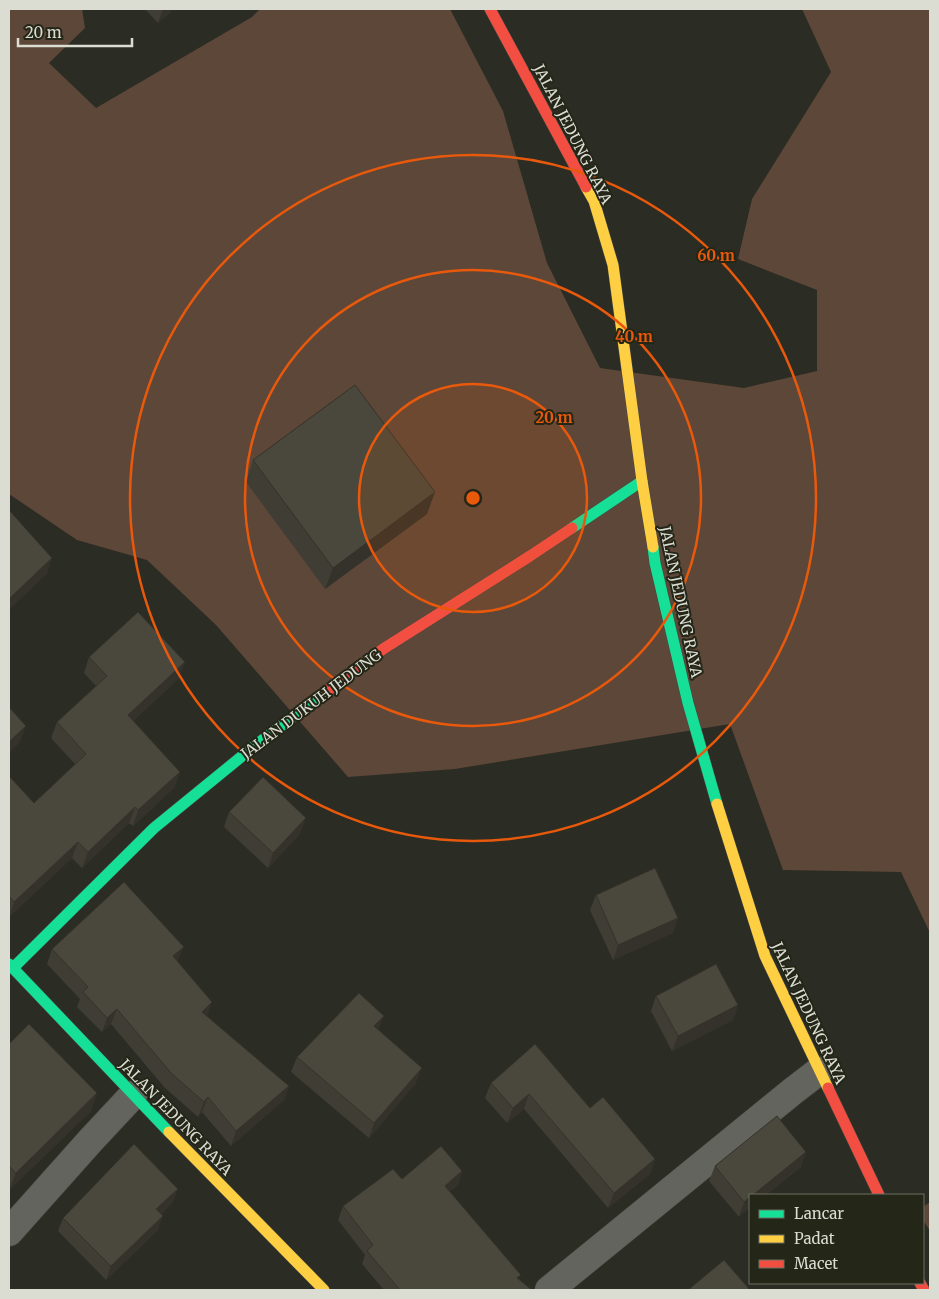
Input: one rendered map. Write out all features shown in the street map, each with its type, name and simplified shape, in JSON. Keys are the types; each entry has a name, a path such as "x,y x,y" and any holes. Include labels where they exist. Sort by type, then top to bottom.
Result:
{"street":[{"name":"JALAN JEDUNG RAYA","path":"490,9 594,201 613,265 623,347 655,563 688,703 720,816 764,956 879,1194"},
{"name":"JALAN DUKUH JEDUNG","path":"11,966 154,828 252,748 383,649 530,556 642,481"},
{"name":"JALAN JEDUNG RAYA","path":"11,966 133,1095 324,1290"},
{"path":"549,1290 792,1091 820,1071"},
{"path":"9,1232 133,1095"}],"shaded area":[{"path":"9,9 82,9 85,28 49,63 96,108 252,17 260,9 450,9 503,111 547,263 600,368 744,388 817,371 817,290 738,259 752,199 831,72 802,9 930,9 930,933 901,872 783,870 730,724 455,769 348,777 216,625 147,560 77,540 9,494"},
{"path":"930,1202 930,1231 924,1222 924,1206"}],"building":[{"path":"355,385 435,492 333,568 253,460"},
{"path":"9,510 52,558 9,599"},
{"path":"138,612 185,662 128,715 180,772 138,810 135,807 88,852 78,842 14,902 9,896 9,776 34,803 86,754 57,722 107,676 89,657"},
{"path":"9,707 26,726 9,742"},
{"path":"263,777 306,818 273,853 229,812"},
{"path":"655,868 678,918 618,945 596,895"},
{"path":"124,882 184,947 173,956 212,1002 202,1012 289,1086 236,1131 208,1097 204,1102 171,1073 117,1009 107,1018 83,992 88,987 52,949"},
{"path":"716,964 738,1005 678,1036 656,996"},
{"path":"359,993 384,1016 374,1026 422,1068 374,1123 297,1057"},
{"path":"29,1024 97,1093 16,1173 9,1166 9,1044"},
{"path":"535,1044 590,1108 603,1097 655,1159 614,1193 529,1094 513,1108 491,1083"},
{"path":"777,1116 806,1152 754,1194 749,1194 749,1198 744,1202 715,1166"},
{"path":"134,1144 178,1189 156,1209 163,1216 111,1266 63,1218"},
{"path":"441,1146 462,1171 445,1186 521,1275 517,1278 532,1290 400,1290 367,1251 373,1245 343,1206 393,1169 402,1179"},
{"path":"724,1260 750,1290 688,1290"}],"traffic: fast":[{"path":"572,528 642,481"},
{"path":"653,547 655,563 688,703 717,804"},
{"path":"13,968 154,828 252,748 323,694"},
{"path":"9,964 169,1132"}],"traffic: slow":[{"path":"586,187 594,201 613,265 642,481 653,547"},
{"path":"717,804 765,956 828,1088"},
{"path":"169,1132 324,1290"}],"traffic: jam":[{"path":"490,9 586,187"},
{"path":"323,694 383,649 572,528"},
{"path":"828,1088 879,1194"},
{"path":"921,1284 924,1290"}]}
